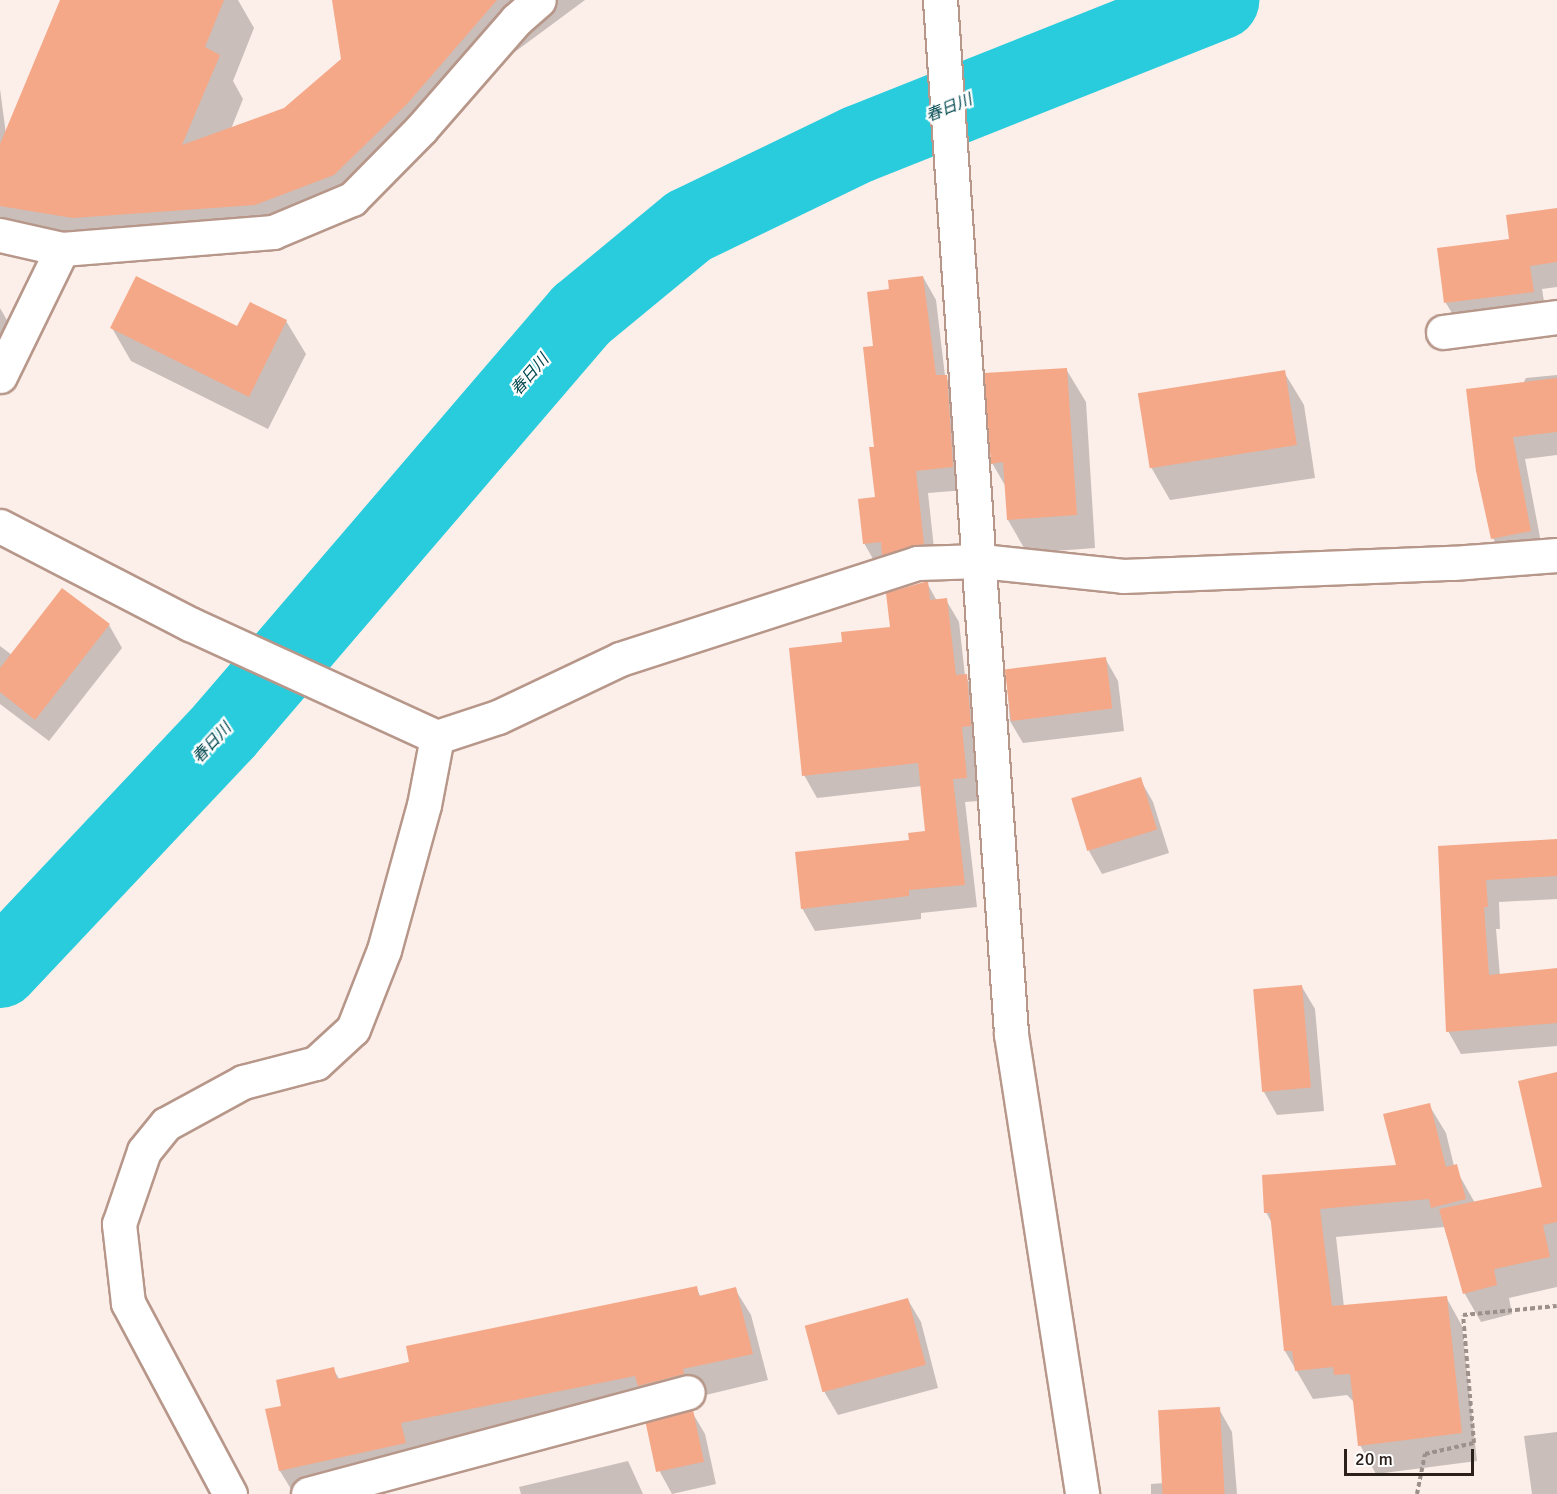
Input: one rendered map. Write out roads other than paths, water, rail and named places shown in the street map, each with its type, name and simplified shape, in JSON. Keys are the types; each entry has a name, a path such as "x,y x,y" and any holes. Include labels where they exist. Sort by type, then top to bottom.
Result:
{"street":[{"path":"0,235 62,249 273,232 352,198 421,129 516,20 539,0"},
{"path":"940,0 981,561 1011,1034 1082,1494"},
{"path":"0,376 62,249"},
{"path":"1443,332 1557,317"},
{"path":"0,526 190,624 368,709 437,738 498,717 632,655 917,563 981,561 1123,576 1453,563 1557,555"},
{"path":"230,1494 128,1303 119,1224 144,1151 166,1124 243,1082 316,1063 353,1029 384,951 424,806 437,738"},
{"path":"309,1494 688,1392"}],"waterway":[{"name":"春日川","path":"0,969 225,730 581,315 689,226 859,144 1220,0"}]}
